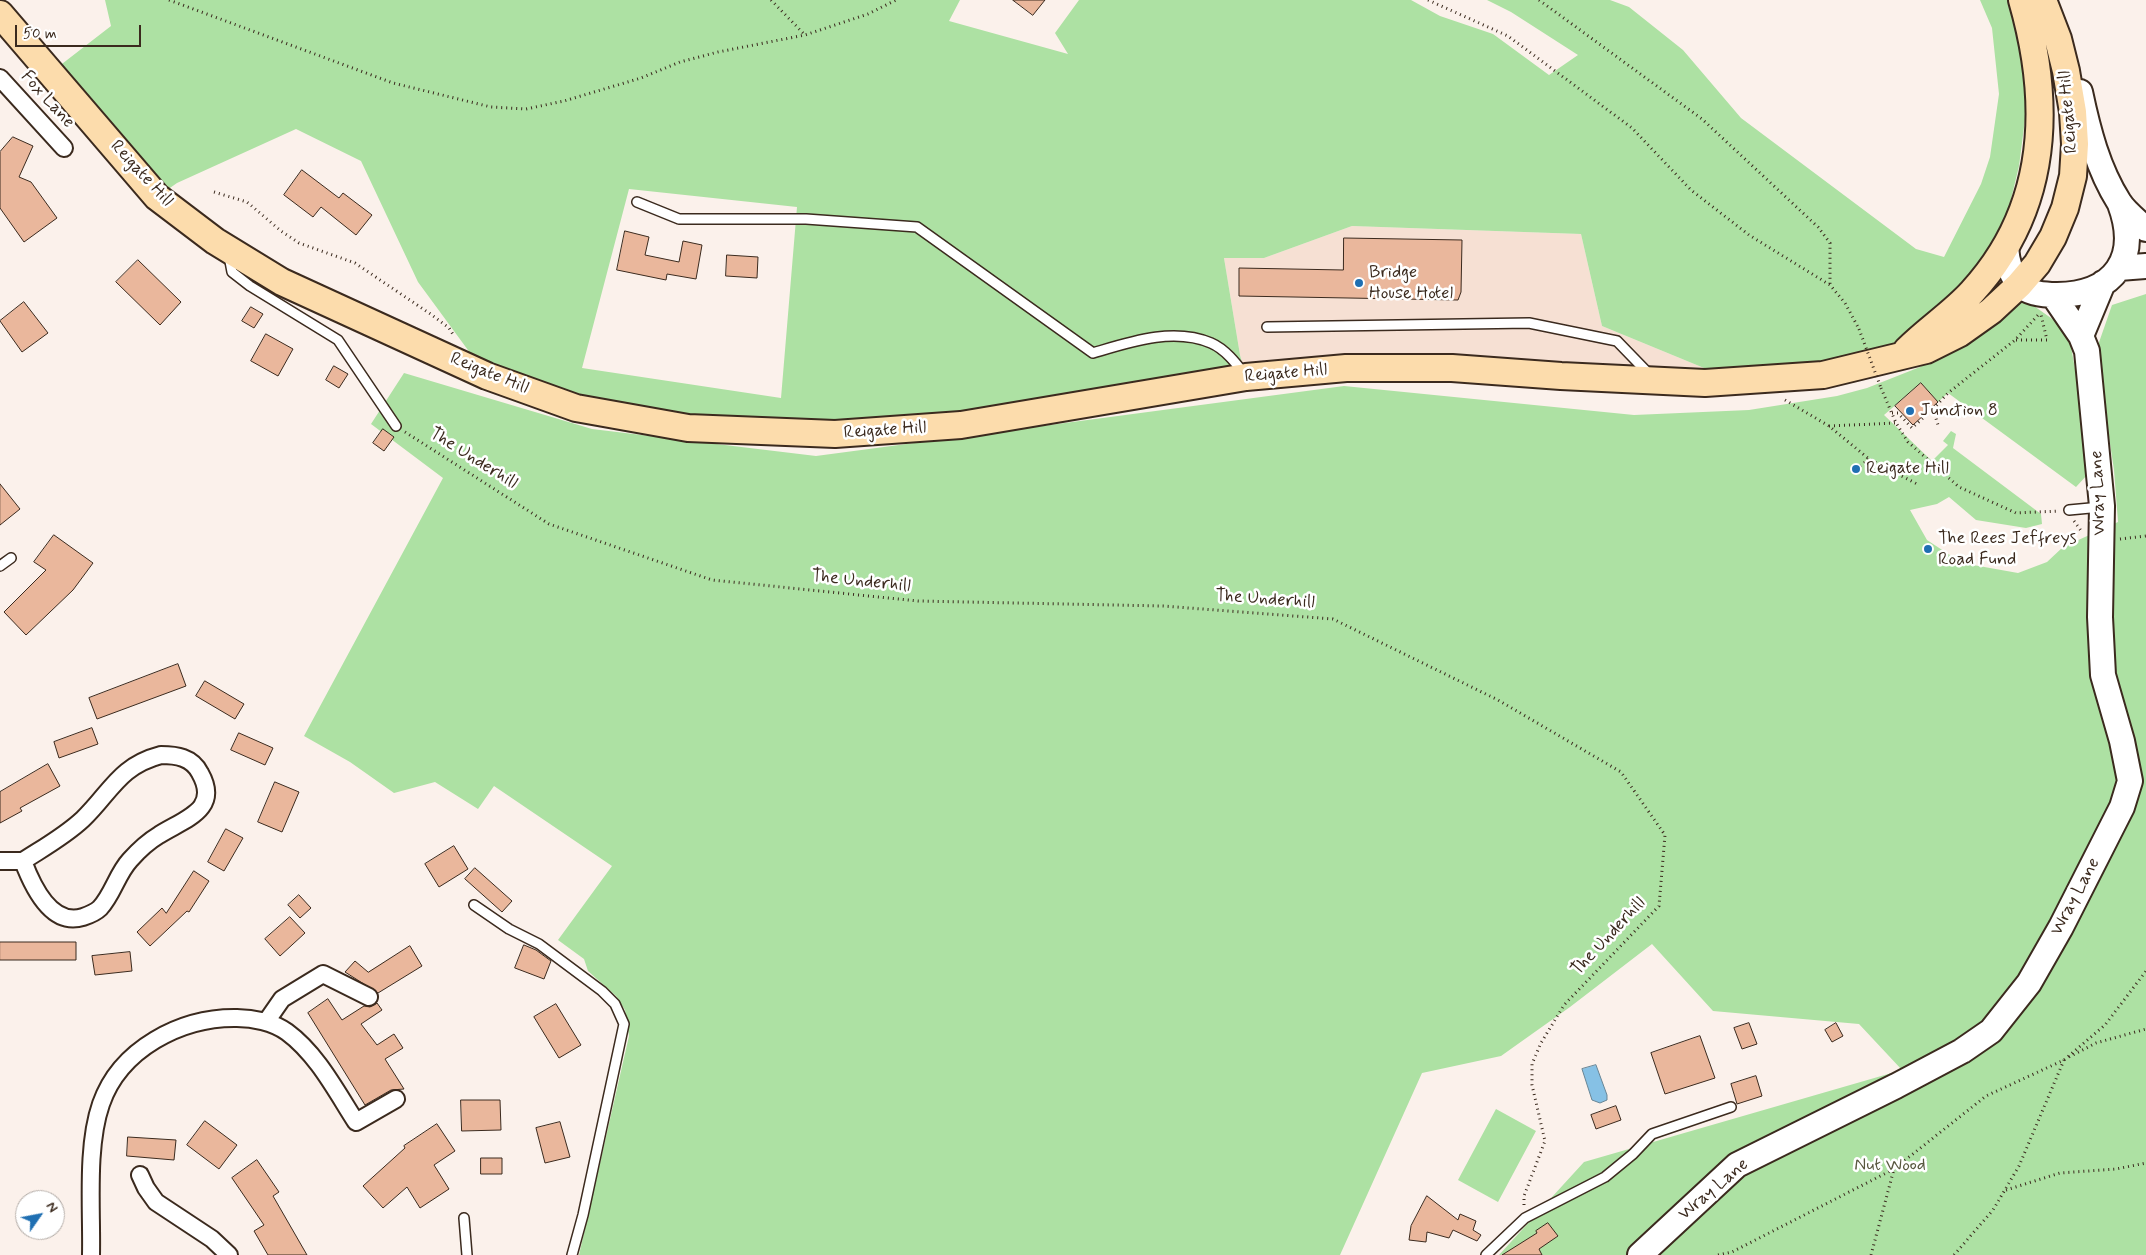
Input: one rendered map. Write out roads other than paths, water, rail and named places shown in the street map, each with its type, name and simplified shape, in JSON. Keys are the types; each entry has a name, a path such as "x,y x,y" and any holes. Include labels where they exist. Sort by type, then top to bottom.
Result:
{"main road":[{"name":"Reigate Hill","path":"1902,356 1972,292 2006,248 2024,213 2038,157 2039,82 2031,31 2022,0"},
{"name":"Reigate Hill","path":"0,14 157,197 228,250 282,282 487,376 576,408 688,428 836,434 961,425 1246,377 1346,368 1452,368 1561,376 1705,383 1823,375 1926,350 1960,333 1991,311 2019,284 2037,264 2053,237 2065,208 2072,176 2075,144 2066,71 2058,39 2043,0"}],"street":[{"path":"2054,0 2070,47 2088,128 2095,150 2127,224 2128,238 2125,258 2111,276 2081,336"},
{"name":"Fox Lane","path":"0,78 64,148"},
{"path":"2119,203 2146,230"},
{"path":"2006,248 2007,261 2019,284 2026,290 2053,295 2075,295 2111,276 2146,266"},
{"name":"Wray Lane","path":"1640,1255 1737,1165 1962,1051 1991,1031 2029,983 2061,927 2122,807 2130,781 2122,741 2103,675 2100,617 2102,506 2087,351 2081,336 2053,295"},
{"path":"0,861 23,861 48,846 83,819 118,778 143,760 161,755 175,755 187,759 198,770 205,782 206,794 203,806 193,816 159,835 130,860 100,908 89,915 77,919 64,917 54,911 41,897 29,879 23,861"},
{"path":"266,1022 282,999 323,974 369,997"},
{"path":"91,1255 94,1128 102,1102 116,1077 132,1057 158,1039 185,1025 218,1018 251,1018 286,1031 312,1055 356,1122 396,1099"},
{"path":"140,1175 156,1202 212,1239 229,1255"}],"lane":[{"path":"637,202 678,219 806,219 917,227 1093,353 1145,338 1191,337 1213,343 1233,359 1246,377"},
{"path":"228,250 232,272 250,286 338,340 396,426"},
{"path":"1267,327 1529,323 1617,341 1655,380"},
{"path":"2069,510 2102,506"},
{"path":"0,566 11,558"},
{"path":"474,905 509,929 539,944 602,991 615,1004 624,1024 589,1188 572,1255"},
{"path":"1486,1255 1524,1218 1605,1177 1633,1154 1652,1134 1731,1107"},
{"path":"464,1218 467,1255"}],"water":[{"path":"1596,1065 1607,1095 1607,1100 1600,1103 1592,1100 1582,1069"}],"place":[{"name":"Bridge House Hotel","path":"1359,283"},
{"name":"Junction 8","path":"1910,411"},
{"name":"Reigate Hill","path":"1856,469"},
{"name":"The Rees Jeffreys Road Fund","path":"1928,549"}],"park label":[{"name":"Nut Wood","path":"1890,1166"}]}
